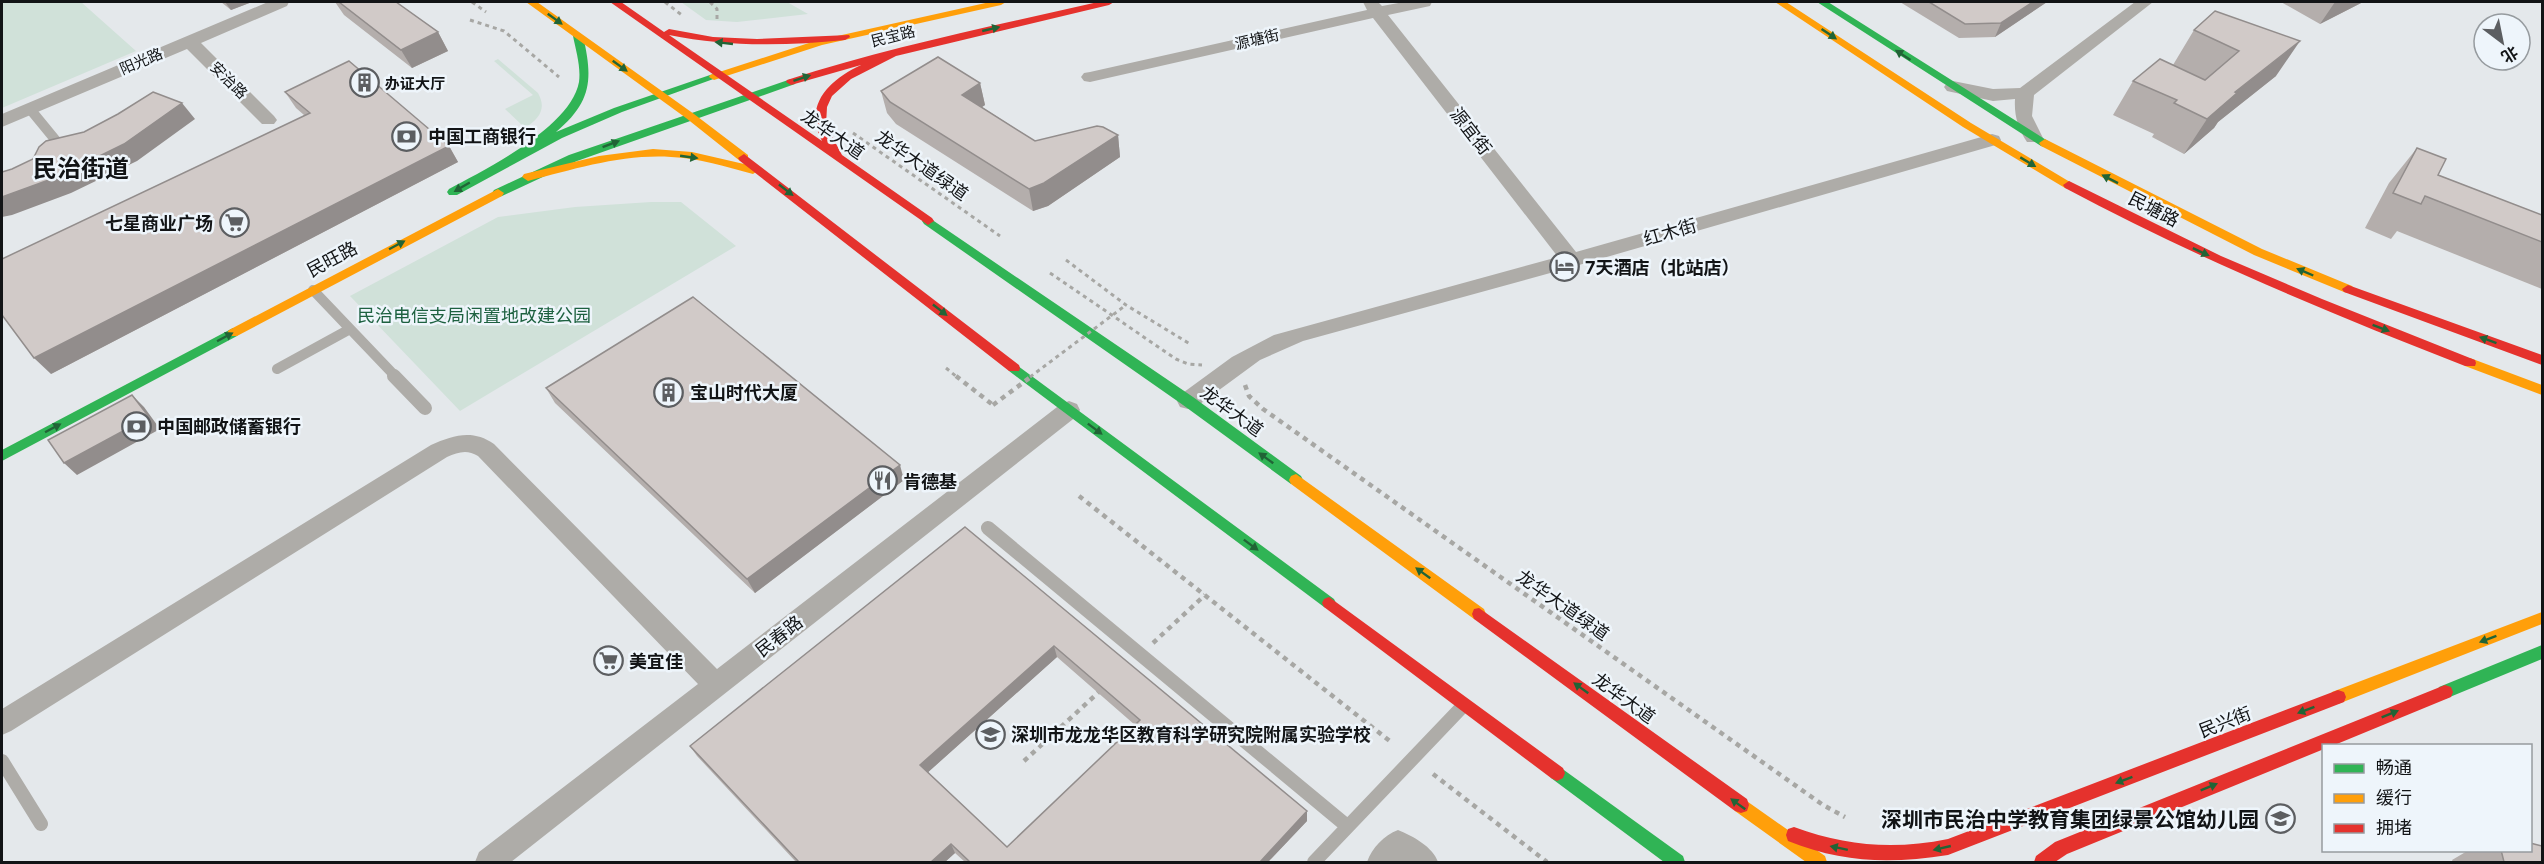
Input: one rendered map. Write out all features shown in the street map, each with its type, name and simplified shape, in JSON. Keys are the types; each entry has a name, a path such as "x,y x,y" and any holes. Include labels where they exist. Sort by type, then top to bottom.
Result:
{"main road":[{"path":"531,2 690,116 1070,410 1677,862"},
{"name":"龙华大道","path":"615,2 1188,401 1819,862"},
{"name":"民宝路","path":"662,95 767,59 846,37 1001,2"},
{"name":"民宝路","path":"690,116 831,69 1108,2"},
{"name":"民塘路","path":"1780,2 1992,140 2085,194 2264,281 2542,390"},
{"name":"民塘路","path":"1822,2 2034,138 2258,252 2342,287 2542,360"},
{"path":"651,27 705,41 749,45 846,37"},
{"path":"513,158 558,120 580,95 585,68 578,36"},
{"path":"839,160 824,132 820,119 824,104 838,84 851,74 896,52"},
{"path":"439,200 513,158 585,122 662,95"},
{"name":"民旺路","path":"2,456 528,177 604,146 690,116"},
{"path":"528,177 616,158 659,153 691,157 763,172"},
{"name":"民兴街","path":"1758,818 1806,841 1845,850 1880,854 1918,853 1948,847 2542,618"},
{"path":"2042,862 2061,848 2542,652"},
{"path":"1628,826 1654,862"}],"street":[{"name":"阳光路","path":"2,121 281,2"},
{"name":"源塘街","path":"1090,77 1373,7 1424,2"},
{"path":"1952,87 1993,95 2025,93 2145,2"},
{"name":"源宜街","path":"1373,7 1572,260"},
{"name":"安治路","path":"189,41 268,120"},
{"path":"2025,93 2023,116 2034,138"},
{"name":"红木街","path":"1188,401 1238,363 1268,345 1992,140"},
{"name":"民春路","path":"489,862 1070,410"},
{"path":"2,723 439,451 453,444 467,441 478,444 486,450 716,686"},
{"path":"1381,862 1398,843 1424,862"}],"lane":[{"path":"30,109 62,148"},
{"path":"313,290 425,408"},
{"path":"277,369 350,329"},
{"path":"988,528 1347,826"},
{"path":"1314,862 1465,705"},
{"path":"2,761 41,824"}],"path":[{"path":"472,2 486,12"},
{"path":"710,2 718,14 716,32"},
{"path":"470,20 504,31 547,65 561,81"},
{"name":"龙华大道绿道","path":"846,126 852,133 1000,236"},
{"path":"1066,260 1126,305 1190,344"},
{"path":"1050,273 1176,359 1188,364 1208,363"},
{"path":"946,368 993,405 1126,305"},
{"name":"龙华大道绿道","path":"1245,381 1246,391 1263,409 1813,798 1853,821"},
{"path":"1079,496 1391,742"},
{"path":"1140,654 1205,595"},
{"path":"1024,761 1107,685"},
{"path":"1433,774 1547,862"}],"green space":[{"path":"2,2 81,2 136,51 2,108"},
{"path":"681,2 787,2 808,14 737,22 706,20"},
{"path":"498,59 538,93 541,99 542,109 538,117 525,128 505,109 533,95 494,61"},
{"name":"民治电信支局闲置地改建公园","path":"681,202 736,246 460,411 350,296 498,217 575,207"}],"building":[{"path":"339,2 396,2 438,32 401,50"},
{"path":"1929,2 2033,2 2001,23 1965,24"},
{"path":"2215,11 2300,41 2235,92 2237,93 2207,119 2174,103 2177,100 2133,81 2160,59 2205,80 2239,51 2194,30"},
{"path":"938,57 980,83 962,95 1035,141 1097,126 1118,135 1044,183 1029,189 890,102 881,91"},
{"name":"七星商业广场","path":"349,61 449,146 34,358 2,315 2,259 310,113 285,92"},
{"path":"153,92 182,103 124,144 57,177 2,197 2,172 33,159 39,147 46,141 84,132"},
{"path":"2417,148 2446,159 2438,175 2542,215 2542,242 2425,196 2421,204 2393,193"},
{"path":"693,297 900,465 747,579 546,388"},
{"path":"132,395 149,417 64,463 48,440"},
{"name":"深圳市龙龙华区教育科学研究院附属实验学校","path":"965,527 1307,811 1260,862 970,862 951,844 931,862 799,862 690,746","holes":["1054,646 1140,720 1007,847 920,765"]},
{"path":"2532,844 2542,846 2542,862 2504,862 2502,852 2532,852"}],"traffic: fast":[{"path":"1822,2 2045,143"},
{"path":"513,158 556,126 575,106 584,82 583,59 578,36"},
{"path":"453,192 558,135 618,110 714,77"},
{"path":"498,193 573,158 791,82"},
{"path":"928,221 1188,401 1296,480"},
{"path":"2,456 233,333"},
{"path":"1014,368 1329,603"},
{"path":"2445,692 2542,652"},
{"path":"1557,773 1677,862"}],"traffic: slow":[{"path":"531,2 690,116 744,158"},
{"path":"714,77 819,43 1001,2"},
{"path":"1780,2 1967,125 2069,185"},
{"path":"2045,143 2258,252 2348,289"},
{"path":"528,177 617,156 653,153 692,156 753,170"},
{"path":"233,333 498,193"},
{"path":"2470,363 2542,390"},
{"path":"1296,480 1479,614"},
{"path":"2338,697 2542,618"},
{"path":"1741,805 1819,862"}],"traffic: jam":[{"path":"615,2 928,221"},
{"path":"791,82 841,66 1109,2"},
{"path":"669,32 735,42 800,41 845,37"},
{"path":"838,158 822,130 820,120 827,95 847,77 896,52"},
{"path":"744,158 1014,368"},
{"path":"2069,185 2216,259 2470,363"},
{"path":"2348,289 2542,360"},
{"path":"1329,603 1557,773"},
{"path":"1479,614 1741,805"},
{"path":"2042,862 2061,848 2445,692"},
{"path":"1918,853 1948,847 2015,823 2338,697"},
{"path":"1794,835 1855,852 1886,855 1918,853"}],"place":[{"name":"办证大厅","path":"364,83"},
{"name":"中国工商银行","path":"407,136"},
{"name":"七星商业广场","path":"234,223"},
{"name":"7天酒店（北站店）","path":"1564,267"},
{"name":"宝山时代大厦","path":"669,392"},
{"name":"中国邮政储蓄银行","path":"136,426"},
{"name":"肯德基","path":"882,481"},
{"name":"美宜佳","path":"608,661"},
{"name":"深圳市龙龙华区教育科学研究院附属实验学校","path":"990,734"},
{"name":"深圳市民治中学教育集团绿景公馆幼儿园","path":"2280,819"}],"district":[{"name":"民治街道","path":"81,168"}]}
